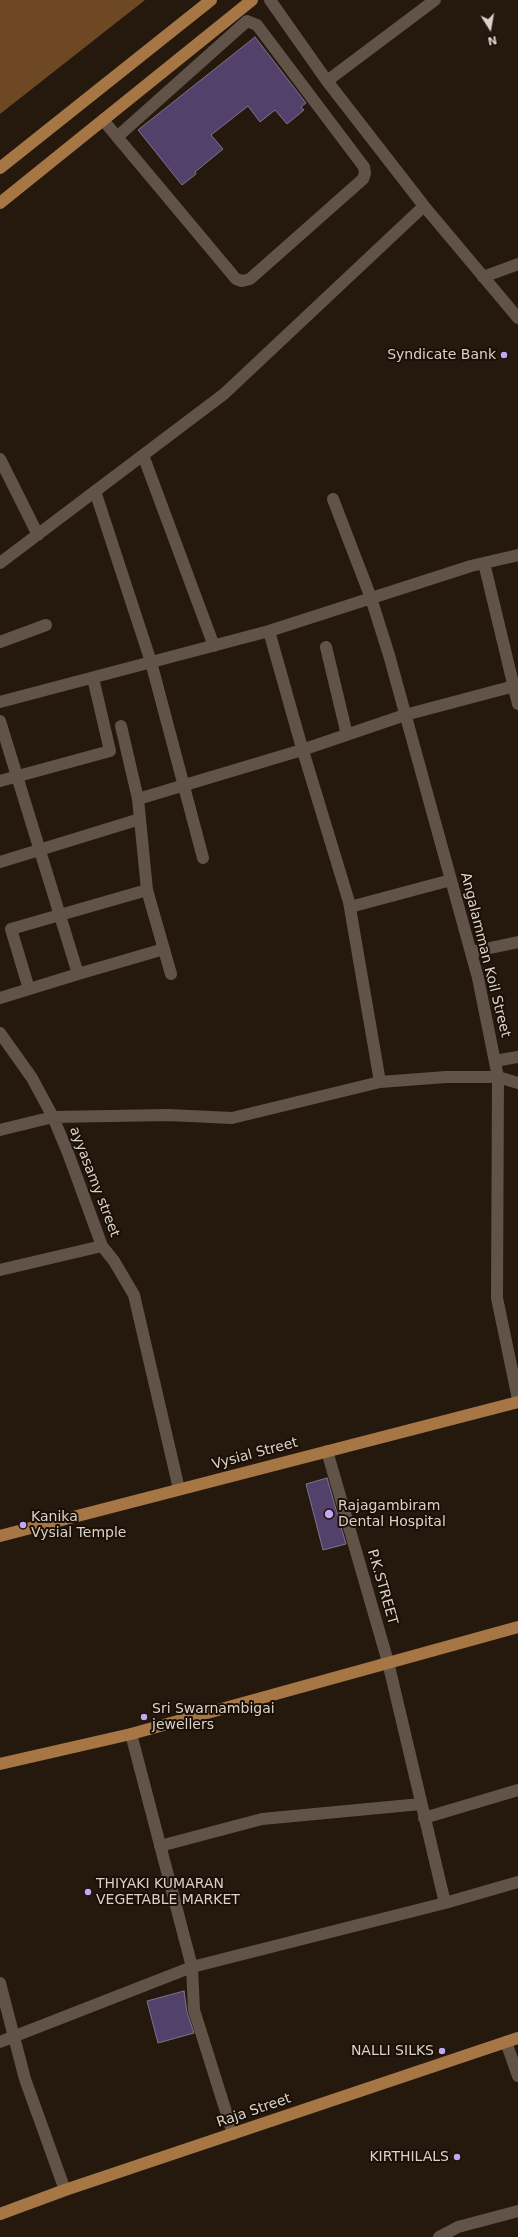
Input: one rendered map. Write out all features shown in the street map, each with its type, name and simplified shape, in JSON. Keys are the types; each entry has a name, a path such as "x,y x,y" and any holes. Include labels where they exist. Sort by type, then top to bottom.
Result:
{"main road":[{"path":"0,168 211,0"},
{"path":"0,203 252,0"},
{"name":"Vysial Street","path":"0,1536 518,1400"},
{"path":"0,1764 131,1734 518,1627"},
{"name":"Raja Street","path":"0,2214 65,2190 518,2038"}],"street":[{"path":"270,0 326,81 424,206 518,318"},
{"path":"326,81 435,0"},
{"path":"103,120 117,137 236,279 242,281 250,279 363,179 365,174 364,167 257,25 247,21 117,137"},
{"path":"0,563 224,394 424,206"},
{"path":"483,277 518,264"},
{"path":"143,455 214,646"},
{"path":"0,459 38,535"},
{"path":"95,491 151,662 203,858"},
{"name":"Angalamman Koil Street","path":"333,499 371,598 405,715 471,952 495,1062 498,1077 497,1298 518,1400"},
{"path":"0,702 269,631 484,563 518,555"},
{"path":"484,563 516,686 518,704"},
{"path":"0,642 46,625"},
{"path":"269,631 302,750 350,908 380,1082"},
{"path":"326,648 347,735"},
{"path":"0,780 110,751 93,678"},
{"path":"138,799 302,750 405,715 516,686"},
{"path":"0,721 78,974"},
{"path":"121,726 138,799 147,890 171,974"},
{"path":"0,862 40,851 140,819"},
{"path":"350,908 451,880"},
{"path":"29,989 11,929 147,890"},
{"path":"471,952 518,942"},
{"path":"0,998 164,949"},
{"name":"ayyasamy street","path":"0,1033 32,1078 53,1117 68,1153 102,1246 114,1261 134,1295 179,1489"},
{"path":"495,1062 518,1057"},
{"path":"0,1130 53,1117 168,1115 232,1118 380,1082 446,1077 498,1077 518,1084"},
{"path":"0,1270 102,1246"},
{"name":"P.K.STREET","path":"327,1450 388,1662 445,1903"},
{"path":"131,1734 192,1967 194,2010 233,2134"},
{"path":"424,1818 518,1790"},
{"path":"160,1846 262,1819 421,1804"},
{"path":"0,2042 15,2038 192,1967 445,1903 518,1882"},
{"path":"0,1983 25,2079 65,2190"},
{"path":"506,2042 518,2076"},
{"path":"439,2237 458,2227 518,2211"}],"shaded area":[{"path":"0,0 145,0 0,114"}],"building":[{"path":"255,37 306,103 301,107 304,110 287,124 275,110 260,122 248,106 211,135 223,149 182,185 138,130"},
{"path":"327,1478 346,1544 323,1550 306,1484"},
{"path":"184,1991 187,2012 194,2033 158,2043 147,2001"}],"place":[{"name":"Syndicate Bank","path":"504,355"},
{"name":"Rajagambiram Dental Hospital","path":"329,1514"},
{"name":"Kanika Vysial Temple","path":"23,1525"},
{"name":"Sri Swarnambigai jewellers","path":"144,1717"},
{"name":"THIYAKI KUMARAN VEGETABLE MARKET","path":"88,1892"},
{"name":"NALLI SILKS","path":"442,2051"},
{"name":"KIRTHILALS","path":"457,2157"}]}
